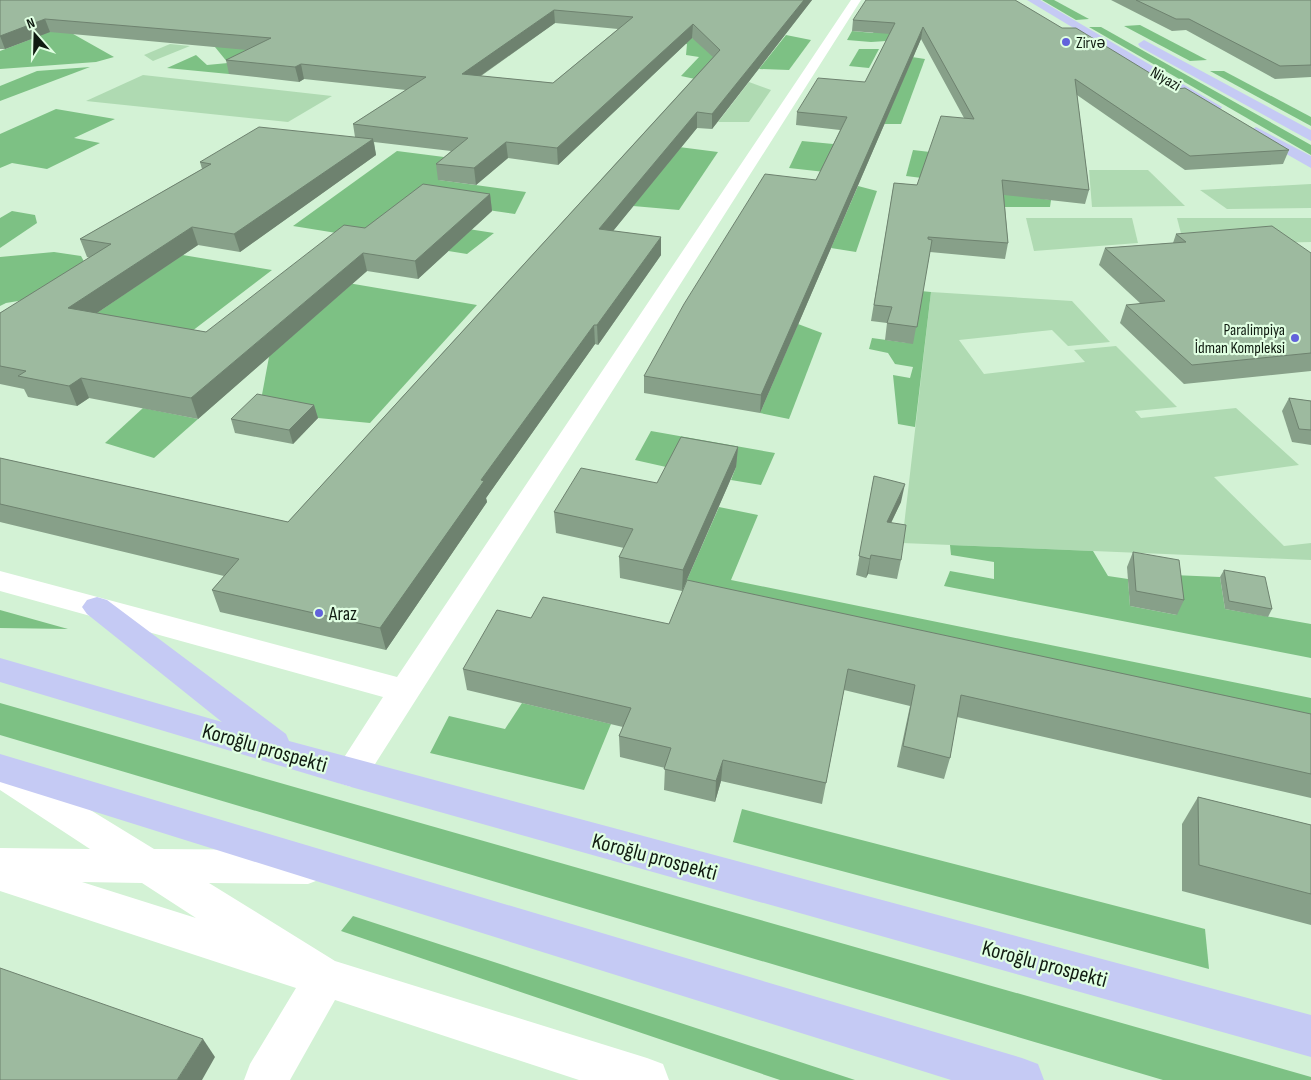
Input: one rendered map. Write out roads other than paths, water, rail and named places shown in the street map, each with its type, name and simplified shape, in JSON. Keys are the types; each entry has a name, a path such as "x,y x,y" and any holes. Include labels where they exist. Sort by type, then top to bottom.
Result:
{"main road":[{"name":"Niyazi","path":"1032,0 1227,114"},
{"path":"1073,24 1096,23"},
{"path":"1136,40 1311,136"},
{"path":"1244,124 1311,163"},
{"path":"97,607 287,754"},
{"name":"Koroğlu prospekti","path":"0,670 351,773 1311,1036"},
{"path":"0,768 1022,1080"}],"street":[{"path":"351,773 856,0"},
{"path":"0,581 404,690"},
{"path":"0,772 325,978"},
{"path":"0,864 324,867"},
{"path":"0,874 647,1080"},
{"path":"266,1080 325,978"}],"place":[{"name":"Zirvə","path":"1066,42"},
{"name":"Paralimpiya İdman Kompleksi","path":"1295,338"},
{"name":"Araz","path":"319,613"}]}
